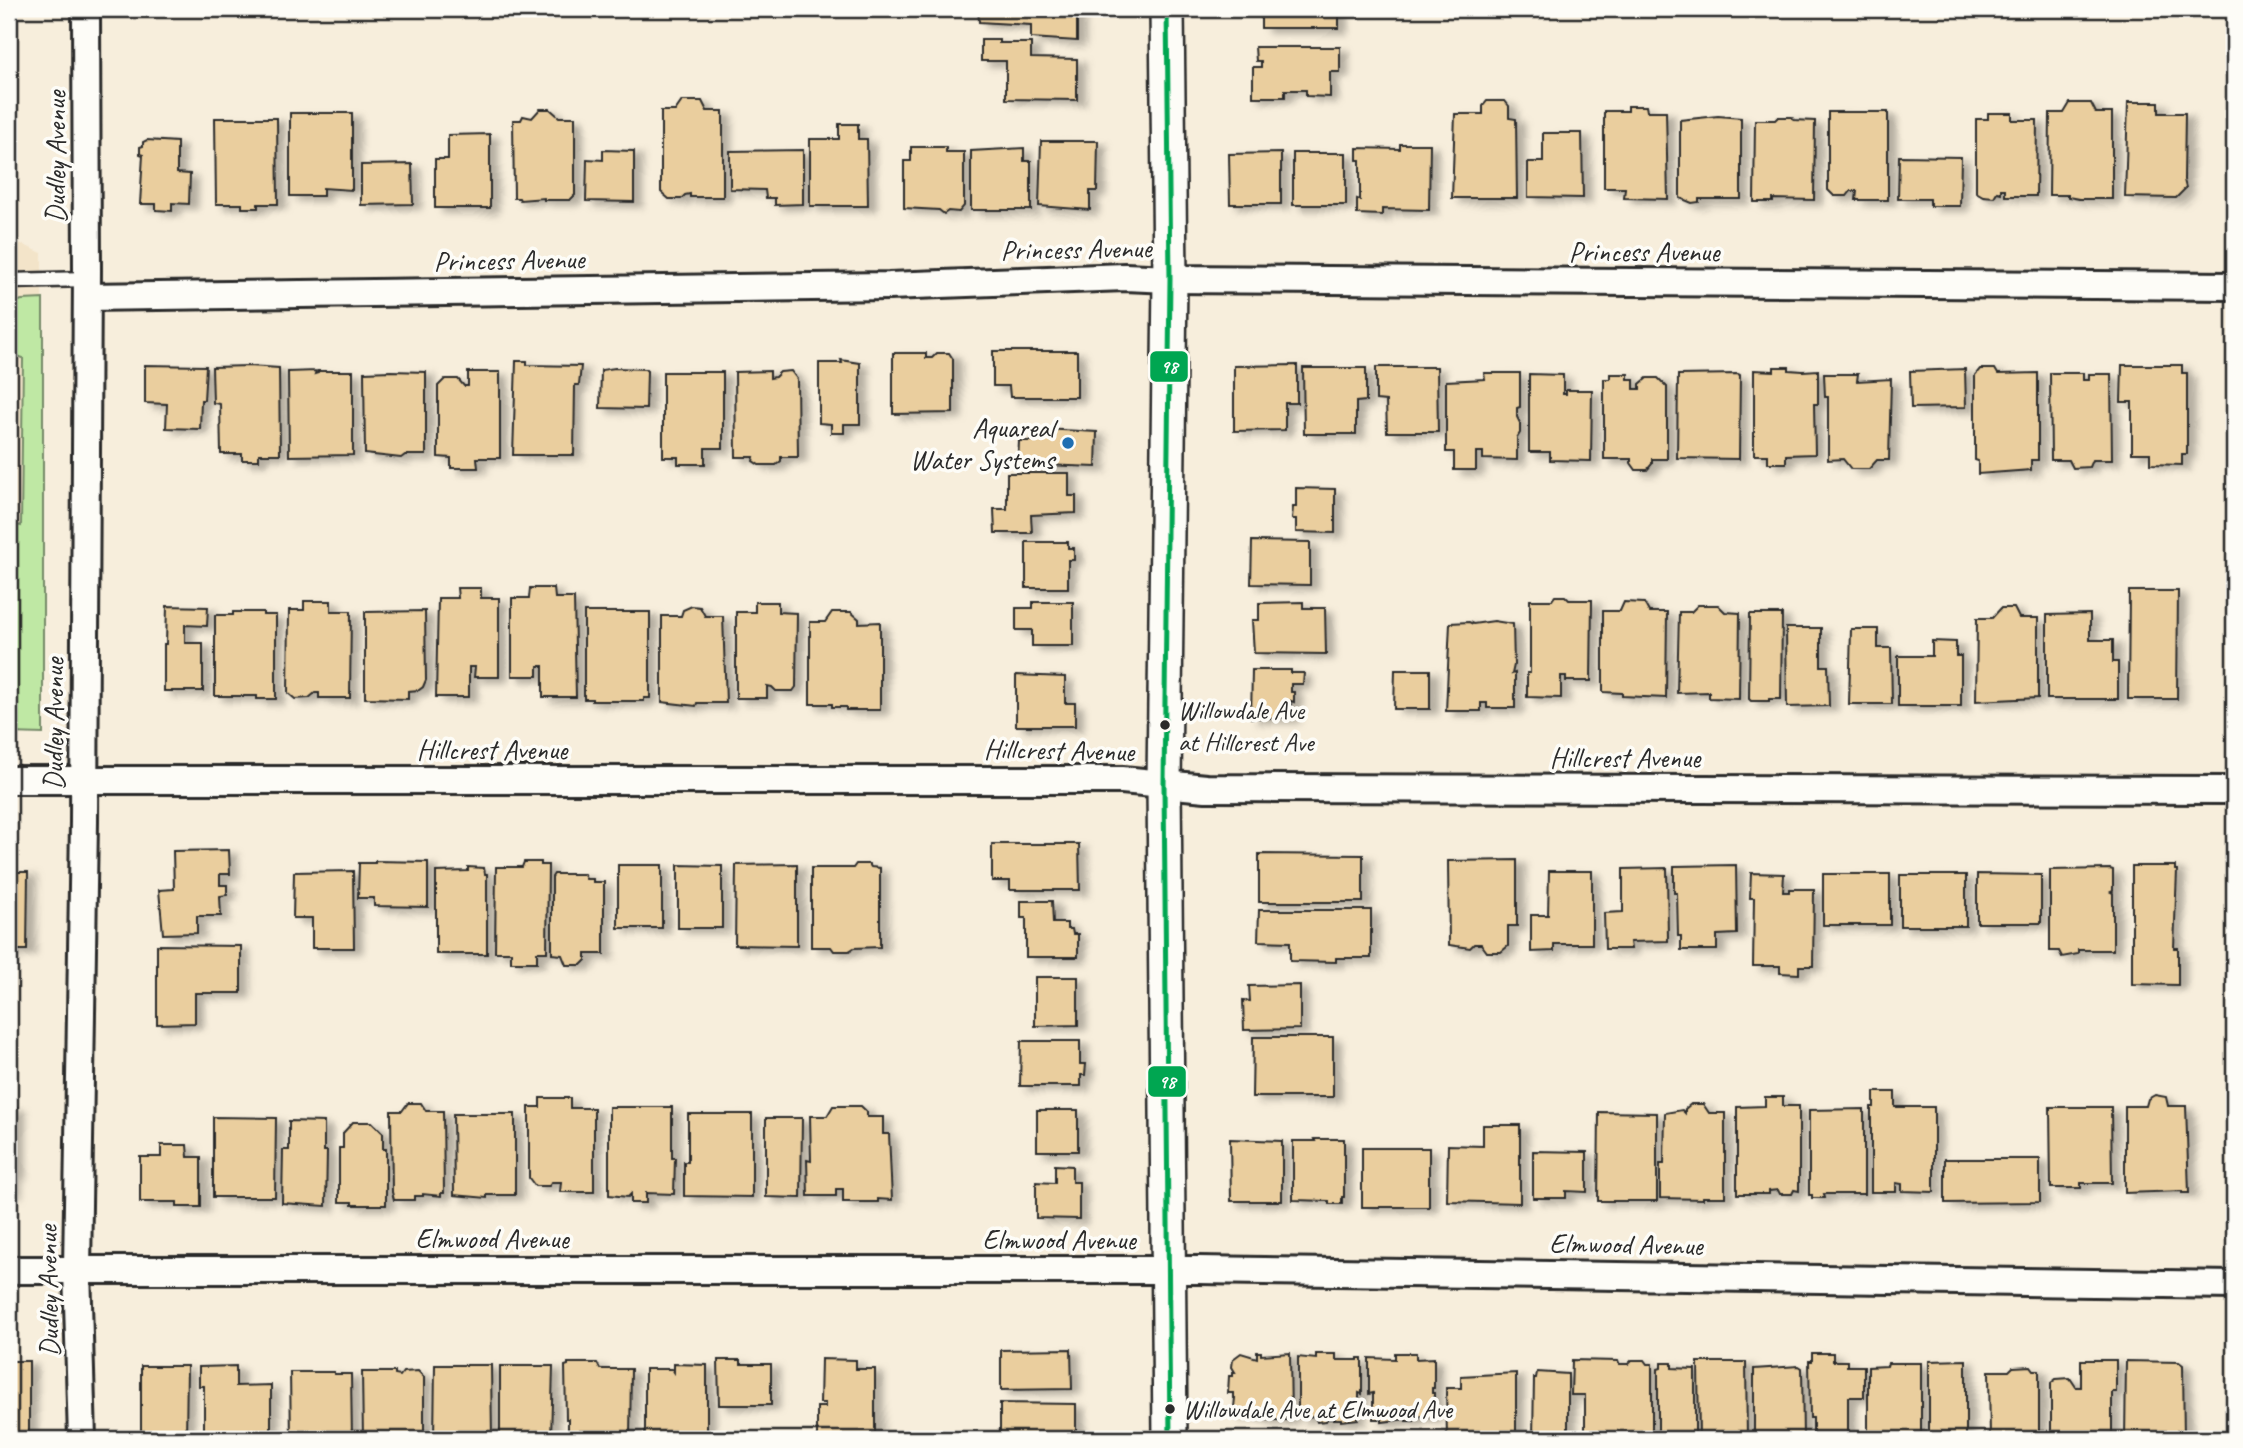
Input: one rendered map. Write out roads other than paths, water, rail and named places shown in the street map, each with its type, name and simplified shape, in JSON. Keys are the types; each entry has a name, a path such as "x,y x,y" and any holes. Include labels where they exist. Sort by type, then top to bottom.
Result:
{"street":[{"name":"Dudley Avenue","path":"82,1439 77,1269 84,779 86,9"},
{"path":"1167,9 1170,279 1164,784 1170,1439"},
{"name":"Princess Avenue","path":"87,288 889,286 1125,277 2234,286"},
{"name":"Hillcrest Avenue","path":"9,780 1122,780 1206,788 2234,790"},
{"name":"Elmwood Avenue","path":"9,1270 1167,1270 2234,1285"}],"lane":[{"path":"9,281 87,288"}],"place":[{"name":"Aquareal Water Systems","path":"1068,443"},
{"name":"Willowdale Ave at Hillcrest Ave","path":"1165,725"},
{"name":"Willowdale Ave at Elmwood Ave","path":"1170,1409"}]}
